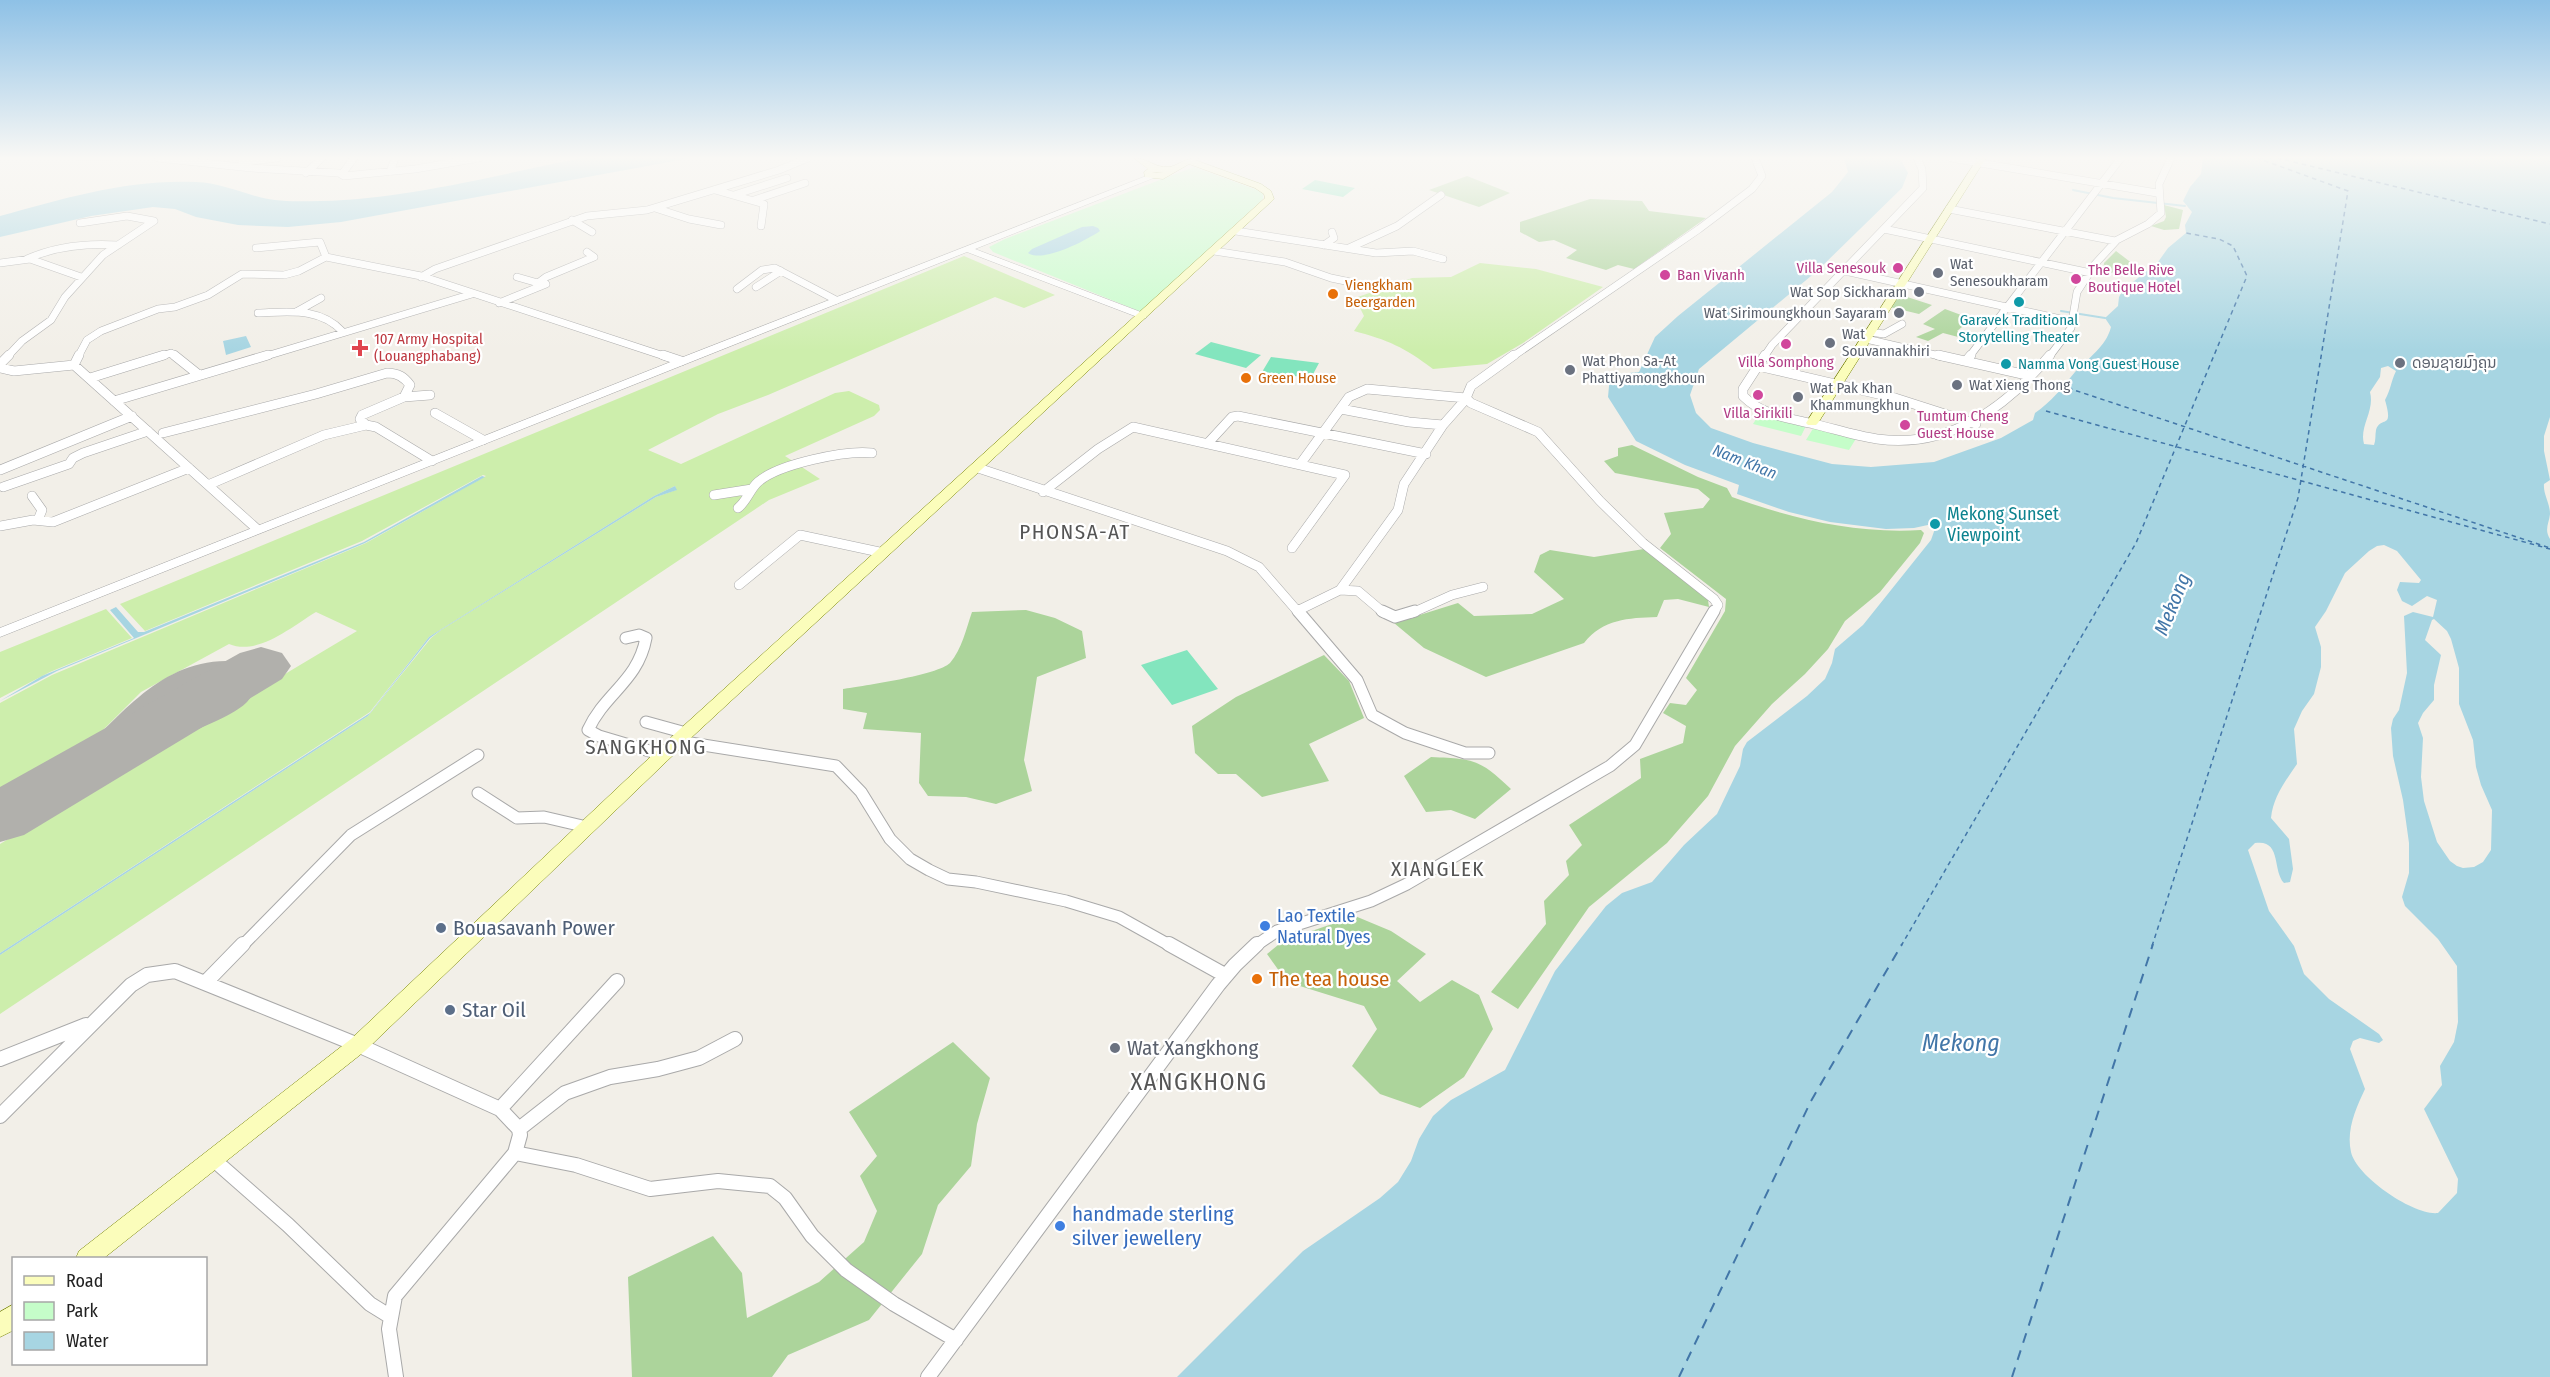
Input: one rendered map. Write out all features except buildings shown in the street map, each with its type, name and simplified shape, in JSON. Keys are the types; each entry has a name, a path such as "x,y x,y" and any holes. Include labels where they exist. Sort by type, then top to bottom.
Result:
{"main road":[{"path":"88,1257 358,1044 682,737 1245,222"},
{"path":"1812,423 1941,222"},
{"path":"0,1326 12,1317"}],"street":[{"path":"153,222 103,255 81,277 51,320 22,341 0,368 14,371 74,365 257,529"},
{"path":"421,277 435,269 569,222"},
{"path":"576,222 592,232"},
{"path":"706,222 721,225"},
{"path":"0,633 1032,222"},
{"path":"1349,248 1401,222"},
{"path":"1340,590 1398,510 1404,484 1426,454 1443,425 1466,398 1471,386 1708,222"},
{"path":"1890,222 1778,340 1743,389 1743,396 1748,402 1769,413 1869,438 1903,440 1941,435 1976,424 2007,401 2061,342 2073,316 2072,307 2079,289 2115,241 2151,222"},
{"path":"2020,222 2115,241"},
{"path":"1966,361 2073,222"},
{"path":"1884,229 2091,273"},
{"path":"1236,231 1376,253 1413,251 1443,259"},
{"path":"1324,245 1334,238 1332,232"},
{"path":"256,248 320,242 326,257"},
{"path":"0,262 27,259 68,247 118,244"},
{"path":"966,249 1143,316"},
{"path":"1214,251 1285,262 1331,278 1355,282"},
{"path":"540,284 552,274 594,256 587,252"},
{"path":"74,365 87,340 100,331 158,309 175,307 200,298 242,274 285,275 299,271 326,257 421,277 681,361"},
{"path":"27,259 81,277"},
{"path":"737,289 765,268 781,270 836,300"},
{"path":"756,287 781,270"},
{"path":"1845,271 2007,307 2073,316"},
{"path":"517,277 540,284"},
{"path":"499,303 540,284 557,279"},
{"path":"114,401 472,294"},
{"path":"296,312 321,298"},
{"path":"258,313 296,312 322,316 336,321 343,332"},
{"path":"1868,336 1884,334 1902,324"},
{"path":"1868,336 2031,376"},
{"path":"90,378 171,353 199,375"},
{"path":"1758,366 1899,399 1953,414 1976,424"},
{"path":"163,433 316,394 387,373 397,372 406,379 410,385 404,398"},
{"path":"928,1377 1202,1008 1224,974 1264,938 1277,931 1371,901 1407,884 1624,756 1635,745 1718,605 1714,599 1635,535 1600,501 1538,432 1466,398 1367,389 1349,398 1325,434 1301,463"},
{"path":"430,395 404,398 362,415 360,419 366,425 376,428 432,461"},
{"path":"1341,409 1409,422 1443,425"},
{"path":"435,413 483,440"},
{"path":"0,470 132,416"},
{"path":"1209,442 1235,416 1426,454"},
{"path":"208,485 235,476 297,444 366,425"},
{"path":"1043,492 1129,428 1146,428 1342,473 1346,476 1292,548"},
{"path":"3,487 69,464 73,458 83,453 148,431"},
{"path":"738,508 744,505 759,481 782,468 858,452 872,453"},
{"path":"0,526 38,520 49,522 58,520 189,468"},
{"path":"978,468 1043,492 1216,546 1243,558 1259,567 1357,680 1372,715 1405,733 1465,753 1489,753"},
{"path":"714,495 752,489"},
{"path":"32,496 42,510 38,520"},
{"path":"739,585 800,535 884,553"},
{"path":"1297,611 1348,587 1360,590 1386,614 1397,618 1458,593 1483,588"},
{"path":"626,638 639,635 646,638 641,662 596,714 589,731 663,755"},
{"path":"646,722 682,737 836,766 861,792 890,839 910,858 928,870 948,879 975,882 1066,901 1119,917 1224,974"},
{"path":"206,982 351,835 478,755"},
{"path":"478,793 517,818 544,817 587,827"},
{"path":"0,1116 90,1023 131,985 147,975 175,971 358,1044 500,1108 519,1128 520,1135 515,1153 395,1296 389,1329 396,1377"},
{"path":"500,1108 617,981"},
{"path":"0,1059 90,1023"},
{"path":"519,1128 565,1093 610,1077 658,1070 699,1058 735,1039"},
{"path":"515,1153 576,1165 650,1189 718,1181 770,1186 785,1198 812,1236 846,1270 894,1304 956,1340"},
{"path":"214,1160 288,1225 370,1304 391,1317"}],"green space":[{"path":"1049,222 1238,222 1141,312 993,252 989,247"},
{"path":"1520,222 1700,222 1634,269 1618,265 1606,270 1566,258 1577,250 1554,240 1539,242 1520,232"},
{"path":"2161,222 2180,222 2179,229 2164,230 2151,226"},
{"path":"2116,251 2133,264 2124,272 2103,273 2104,263"},
{"path":"964,256 1055,295 1024,308 995,297 768,395 718,414 648,450 681,464 835,393 849,391 879,405 880,410 874,416 785,456 820,479 769,500 0,1014 0,955 368,716 431,638 441,630 656,497 676,490 675,486 654,496 429,637 370,712 0,953 0,844 357,631 316,612 263,643 240,647 229,644 141,692 92,741 0,794 0,703 52,675 366,543 486,476 483,475 362,541 145,631 120,604"},
{"path":"1480,263 1536,269 1603,287 1523,343 1487,364 1433,369 1395,345 1354,331 1364,316 1355,298 1412,278 1451,277"},
{"path":"1901,295 1932,305 1919,314 1890,307"},
{"path":"1945,309 1972,319 1957,331 1967,335 1962,338 1943,333 1928,341 1916,337 1935,329 1923,324"},
{"path":"1211,342 1261,355 1246,368 1195,354"},
{"path":"1271,357 1319,363 1311,378 1262,372"},
{"path":"1760,413 1807,424 1801,436 1753,424"},
{"path":"1814,427 1857,437 1849,450 1806,440"},
{"path":"1632,445 1698,477 1727,488 1732,497 1778,512 1848,527 1896,531 1921,530 1924,533 1920,543 1880,592 1845,621 1828,649 1772,704 1735,746 1708,796 1667,843 1589,907 1518,1009 1491,992 1546,924 1544,901 1569,875 1566,861 1582,845 1569,825 1641,778 1640,759 1683,743 1686,726 1663,713 1670,703 1686,705 1697,690 1686,678 1725,611 1726,599 1660,548 1671,534 1664,513 1703,508 1710,499 1698,489 1615,473 1604,461 1618,456 1618,448"},
{"path":"1644,549 1708,600 1709,607 1678,599 1664,600 1657,617 1626,619 1608,624 1591,635 1584,643 1486,677 1424,648 1394,623 1458,603 1474,616 1532,614 1564,599 1534,572 1540,555 1550,550 1594,557"},
{"path":"106,609 132,638 50,672 0,698 0,652"},
{"path":"1026,610 1055,618 1082,631 1086,658 1037,677 1024,760 1032,791 996,804 966,797 928,796 919,783 921,733 863,729 867,713 843,709 843,689 931,672 950,663 958,652 972,612"},
{"path":"1187,650 1218,689 1172,705 1141,665"},
{"path":"1324,655 1349,681 1364,718 1309,744 1329,781 1262,797 1236,774 1218,774 1195,753 1192,726 1236,697"},
{"path":"1431,757 1476,762 1511,789 1475,819 1451,810 1426,812 1404,776"},
{"path":"1355,916 1391,931 1426,954 1397,981 1420,1002 1452,980 1479,995 1493,1029 1464,1077 1420,1108 1380,1094 1352,1066 1377,1029 1364,1006 1287,982 1267,954 1283,941"},
{"path":"953,1042 990,1078 977,1124 971,1166 938,1205 922,1254 869,1320 788,1355 772,1377 632,1377 628,1277 713,1236 742,1273 747,1318 819,1282 864,1242 877,1211 860,1176 877,1156 849,1112"}],"water":[{"path":"0,222 64,222 0,237"},
{"path":"224,222 338,222 288,227"},
{"name":"Mekong","path":"1794,222 1867,222 1817,271 1699,369 1690,395 1696,413 1711,428 1753,443 1832,464 1871,467 1934,462 2001,438 2033,420 2035,413 2052,399 2105,340 2111,327 2105,318 2118,306 2123,290 2158,262 2168,248 2186,233 2186,222 2550,222 2550,417 2544,436 2544,451 2550,480 2544,484 2544,488 2550,514 2547,529 2550,539 2550,1377 1177,1377 1303,1251 1380,1198 1398,1182 1433,1116 1451,1100 1505,1070 1555,971 1606,906 1622,893 1652,882 1684,845 1717,814 1740,766 1743,749 1747,742 1807,696 1825,679 1835,649 1863,625 1931,540 1937,523 1914,528 1886,529 1830,522 1789,512 1737,494 1739,485 1685,465 1636,441 1608,397 1610,375 1639,372 1655,337","holes":["2388,366 2396,371 2385,400 2387,419 2378,426 2374,445 2364,444 2370,392 2380,377 2381,368","2384,545 2397,551 2421,580 2419,583 2400,582 2397,590 2402,601 2412,606 2427,596 2437,600 2433,617 2413,612 2404,616 2407,673 2399,710 2393,719 2391,728 2393,756 2403,800 2409,843 2409,873 2402,897 2405,906 2438,939 2457,966 2458,1022 2454,1042 2440,1066 2442,1085 2424,1109 2458,1179 2457,1193 2438,1213 2415,1208 2387,1193 2374,1183 2355,1162 2350,1144 2351,1127 2365,1089 2350,1049 2353,1041 2360,1038 2379,1043 2383,1040 2379,1034 2329,999 2304,974 2294,946 2269,911 2248,850 2255,843 2264,843 2269,846 2273,850 2280,877 2284,883 2290,882 2293,869 2289,839 2271,818 2277,796 2297,764 2294,729 2302,711 2314,694 2321,667 2321,647 2315,627 2326,611 2345,573 2369,551","2434,619 2447,631 2451,639 2459,668 2459,704 2473,740 2481,785 2492,810 2491,850 2483,862 2474,867 2463,868 2450,861 2437,842 2424,801 2421,777 2423,738 2418,723 2434,700 2434,685 2441,655 2425,640"]},
{"path":"1093,226 1100,231 1064,250 1043,255 1028,253 1032,249 1082,227"},
{"path":"246,336 251,347 226,355 223,341"},
{"path":"482,476 485,477 365,543 57,671 0,701 42,676 134,638 110,610 116,607 138,632 144,632 364,542"},
{"path":"675,486 677,490 656,497 441,630 430,638 368,716 0,955 370,713 429,637 654,496"}],"waterway":[{"path":"2061,311 2105,318"}],"ferry route":[{"path":"2303,466 2343,222"},
{"path":"2543,222 2550,224"},
{"path":"2184,427 2247,276 2233,246 2219,239 2186,233"},
{"path":"2068,388 2184,427"},
{"path":"2046,411 2176,447"},
{"path":"2176,447 2184,427"},
{"path":"2184,427 2303,466"},
{"path":"1901,946 2136,543 2176,447"},
{"path":"2176,447 2301,481"},
{"path":"2301,481 2303,466"},
{"path":"2303,466 2550,548"},
{"path":"2152,946 2298,498 2301,481"},
{"path":"2301,481 2550,549"},
{"path":"1679,1377 1811,1101 1902,944"},
{"path":"2012,1377 2153,944"}],"taxiway":[{"path":"45,792 75,773 143,705 180,679 200,671 222,668 242,672 247,677 245,688 237,698 218,710 110,754"}],"runway":[{"path":"0,818 261,666"}],"place":[{"name":"Villa Senesouk","path":"1898,268"},
{"name":"Wat Senesoukharam","path":"1938,273"},
{"name":"Ban Vivanh","path":"1665,275"},
{"name":"The Belle Rive Boutique Hotel","path":"2076,279"},
{"name":"Wat Sop Sickharam","path":"1919,292"},
{"name":"Viengkham Beergarden","path":"1333,294"},
{"name":"Garavek Traditional Storytelling Theater","path":"2019,302"},
{"name":"Wat Sirimoungkhoun Sayaram","path":"1899,313"},
{"name":"Wat Souvannakhiri","path":"1830,343"},
{"name":"Villa Somphong","path":"1786,344"},
{"name":"107 Army Hospital (Louangphabang)","path":"360,348"},
{"name":"ດອນຊາຍມົງຄຸນ","path":"2400,363"},
{"name":"Namma Vong Guest House","path":"2006,364"},
{"name":"Wat Phon Sa-At Phattiyamongkhoun","path":"1570,370"},
{"name":"Green House","path":"1246,378"},
{"name":"Wat Xieng Thong","path":"1957,385"},
{"name":"Villa Sirikili","path":"1758,395"},
{"name":"Wat Pak Khan Khammungkhun","path":"1798,397"},
{"name":"Tumtum Cheng Guest House","path":"1905,425"},
{"name":"Mekong Sunset Viewpoint","path":"1935,524"},
{"name":"Lao Textile Natural Dyes","path":"1265,926"},
{"name":"Bouasavanh Power","path":"441,928"},
{"name":"The tea house","path":"1257,979"},
{"name":"Star Oil","path":"450,1010"},
{"name":"Wat Xangkhong","path":"1115,1048"},
{"name":"handmade sterling silver jewellery","path":"1060,1226"}],"district":[{"name":"PHONSA-AT","path":"1075,532"},
{"name":"SANGKHONG","path":"646,747"},
{"name":"XIANGLEK","path":"1438,869"},
{"name":"XANGKHONG","path":"1199,1082"}],"water label":[{"name":"Nam Khan","path":"1745,461"}]}
